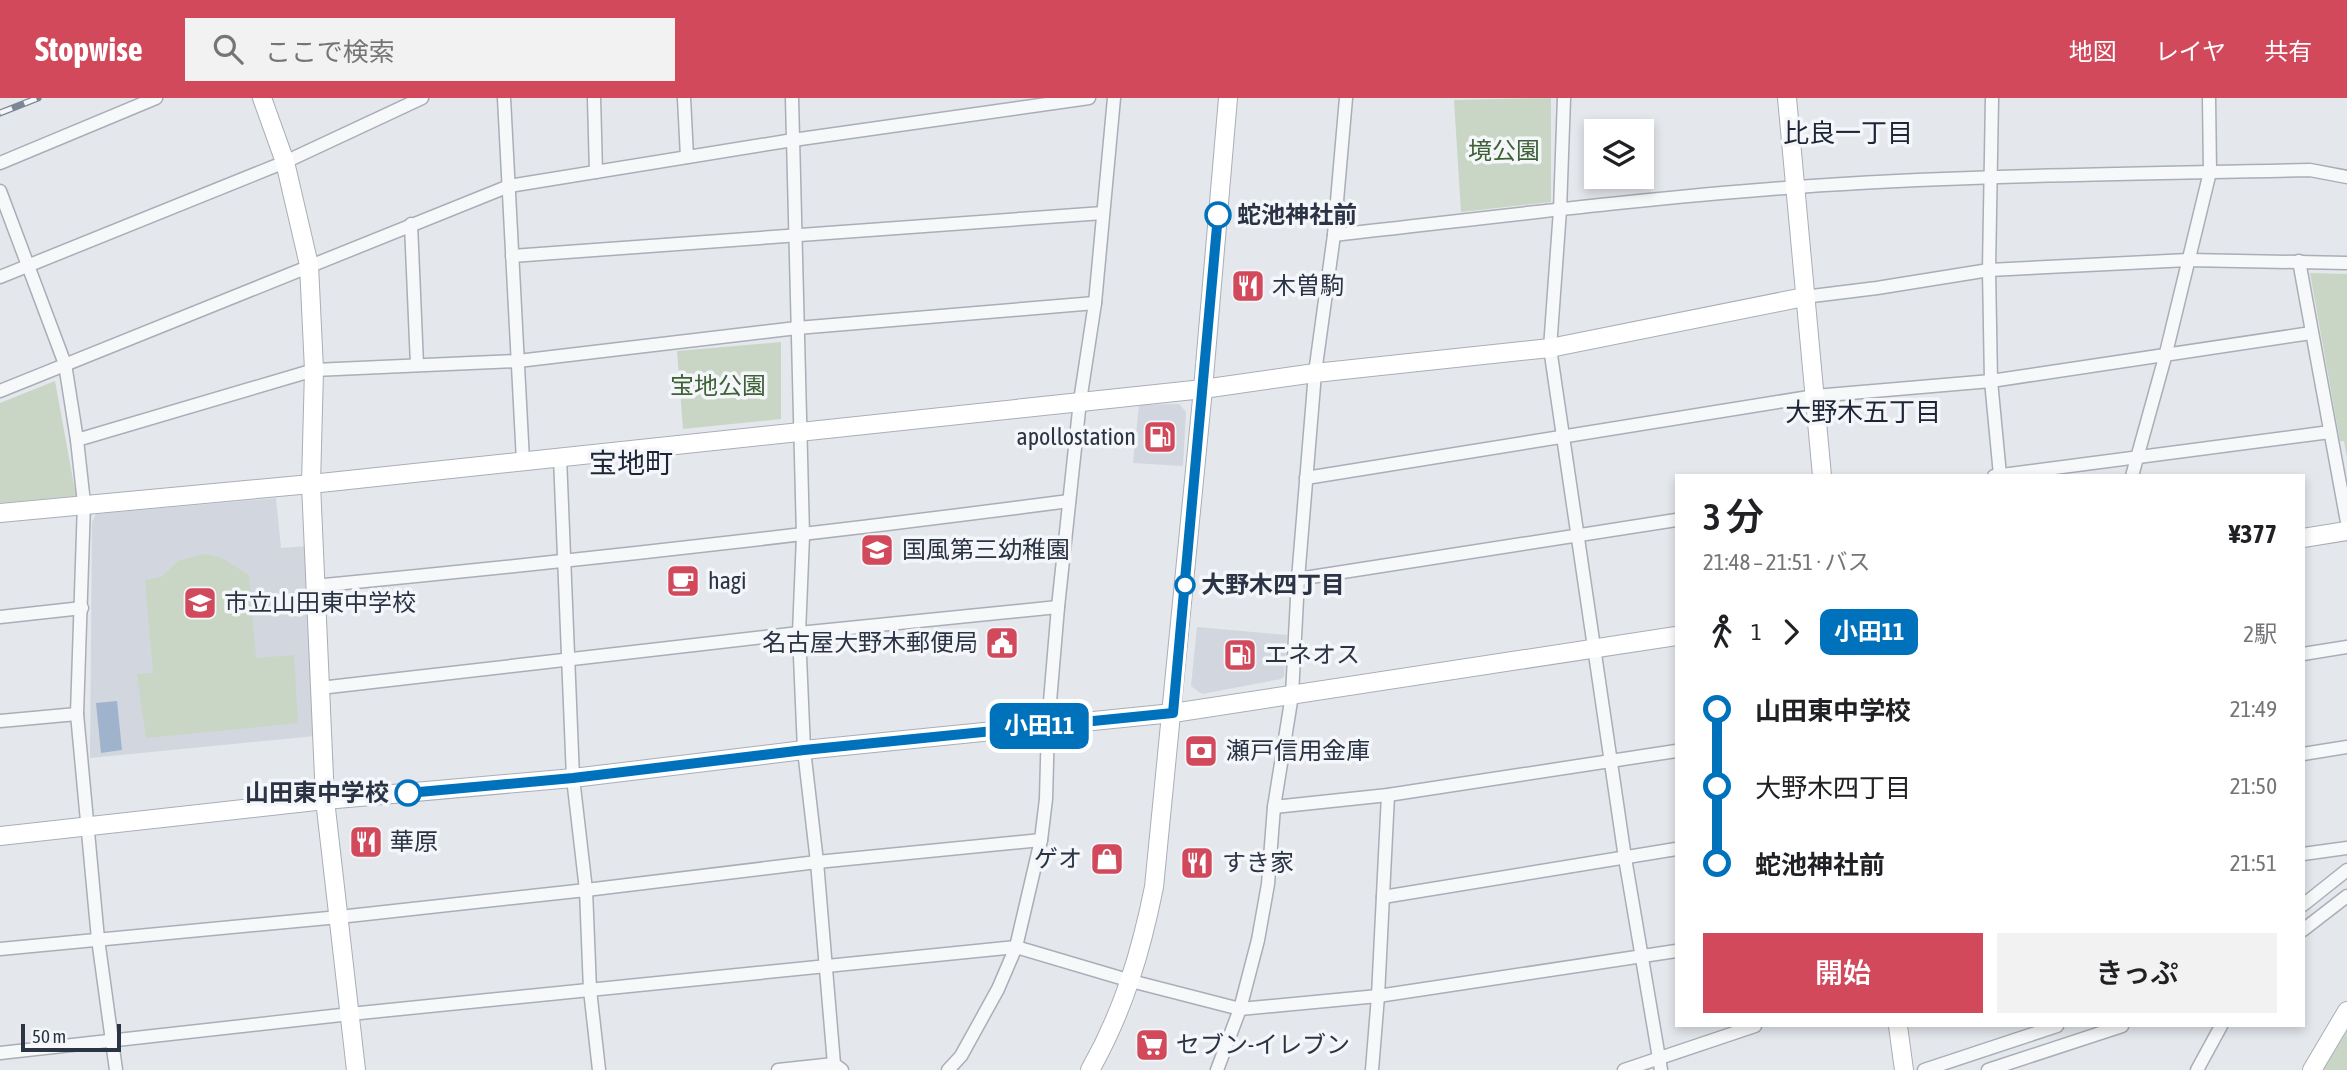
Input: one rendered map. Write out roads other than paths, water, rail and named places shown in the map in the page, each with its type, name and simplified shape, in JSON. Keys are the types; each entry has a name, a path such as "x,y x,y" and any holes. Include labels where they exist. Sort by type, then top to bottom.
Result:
{"street":[{"path":"0,163 156,98"},
{"path":"262,98 285,162 309,265 314,370 311,484 314,586 326,800 356,1070"},
{"path":"0,276 285,162 422,98"},
{"path":"504,98 523,461"},
{"path":"594,98 596,172"},
{"path":"684,98 687,157"},
{"path":"778,1070 838,1067 804,750 799,633 803,536 792,98"},
{"path":"0,391 509,186 1008,104 1089,98"},
{"path":"948,1070 961,1055 998,989 1016,947 1041,840 1058,607 1080,401 1095,303 1114,98"},
{"path":"1090,1070 1113,1026 1131,981 1143,943 1154,887 1173,713 1228,98"},
{"path":"1217,1070 1240,1009 1258,940 1268,884 1274,807 1292,695 1298,579 1315,373 1334,235 1346,98"},
{"path":"1564,98 1560,210 1550,348 1625,858 1659,1064"},
{"path":"1787,98 1822,474"},
{"path":"1992,98 1989,176 1991,381 2000,474"},
{"path":"2133,474 2165,357 2210,172 2209,98"},
{"path":"1334,235 1796,187 1989,176 2310,170 2347,177"},
{"path":"0,191 65,364 77,440 84,503 77,714 99,939 117,1070"},
{"path":"512,256 1103,213"},
{"path":"411,225 417,365"},
{"path":"0,513 84,503 311,484 1203,389 1315,373 1550,348 1804,298 1989,270 2188,260 2347,263"},
{"path":"2300,261 2347,522"},
{"path":"77,440 314,370 518,361 797,328 1095,303"},
{"path":"1306,478 1815,396 1991,381 2311,333"},
{"path":"2008,474 2330,432"},
{"path":"560,457 573,778 586,890 590,990 599,1070"},
{"path":"314,586 803,536 1069,501"},
{"path":"1298,579 1675,520"},
{"path":"2305,538 2347,531"},
{"path":"320,688 799,633 1058,607"},
{"path":"0,617 82,608"},
{"path":"0,836 1173,713 1675,636"},
{"path":"2305,654 2347,647"},
{"path":"0,721 77,714"},
{"path":"2305,754 2347,747"},
{"path":"1274,807 1388,795 1675,751"},
{"path":"1372,1070 1388,795"},
{"path":"0,949 339,917 817,862 1041,840"},
{"path":"2305,854 2347,848"},
{"path":"1383,897 1675,849"},
{"path":"2305,903 2347,870"},
{"path":"2305,928 2347,896"},
{"path":"0,1053 350,1014 1016,947 1240,1009 1378,996 1675,951"},
{"path":"2312,1070 2347,1011"},
{"path":"1624,1070 1659,1064 1752,1027"},
{"path":"1898,1027 1904,1070"},
{"path":"1924,1070 2054,1027"},
{"path":"1988,1070 2119,1027"},
{"path":"2197,1070 2220,1027"}],"water":[{"path":"117,701 122,750 101,753 96,703"}],"railway":[{"path":"0,113 38,98"}],"place":[{"name":"蛇池神社前","path":"1218,215"},
{"name":"木曽駒","path":"1248,286"},
{"name":"apollostation","path":"1160,437"},
{"name":"国風第三幼稚園","path":"877,550"},
{"name":"hagi","path":"683,581"},
{"name":"大野木四丁目","path":"1185,585"},
{"name":"市立山田東中学校","path":"200,603"},
{"name":"名古屋大野木郵便局","path":"1002,643"},
{"name":"エネオス","path":"1240,655"},
{"name":"瀬戸信用金庫","path":"1201,751"},
{"name":"山田東中学校","path":"408,793"},
{"name":"華原","path":"366,842"},
{"name":"ゲオ","path":"1107,859"},
{"name":"すき家","path":"1197,863"},
{"name":"セブン-イレブン","path":"1152,1045"}],"district":[{"name":"比良一丁目","path":"1848,133"},
{"name":"大野木五丁目","path":"1863,412"},
{"name":"宝地町","path":"631,463"}],"park label":[{"name":"境公園","path":"1504,151"},
{"name":"宝地公園","path":"718,386"}]}
